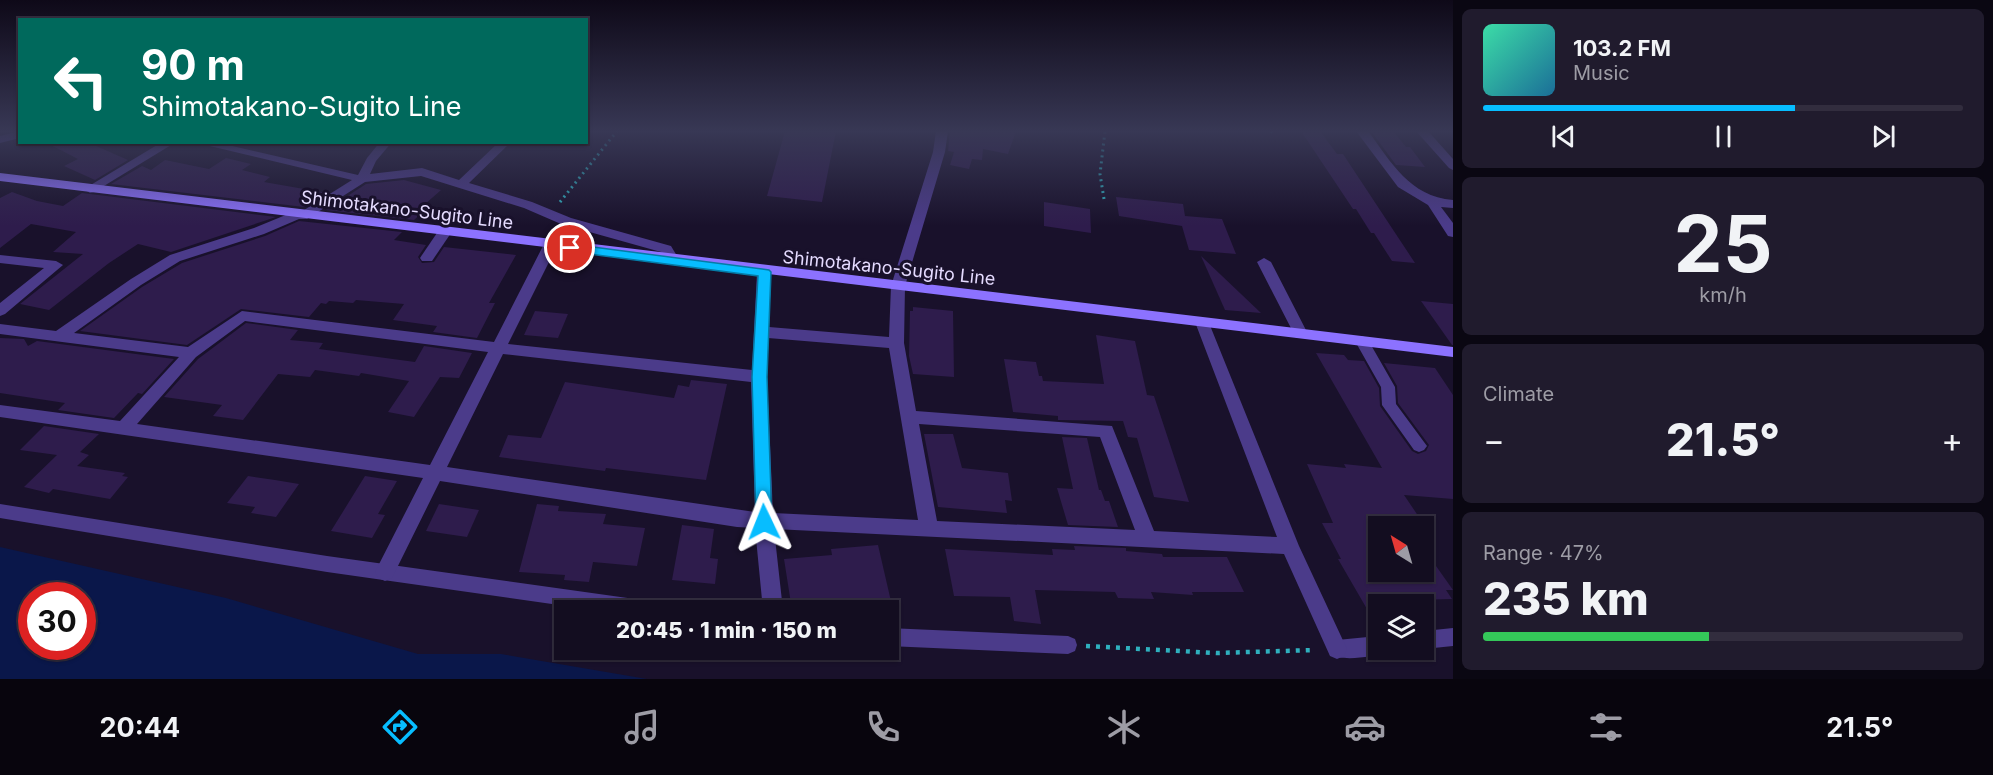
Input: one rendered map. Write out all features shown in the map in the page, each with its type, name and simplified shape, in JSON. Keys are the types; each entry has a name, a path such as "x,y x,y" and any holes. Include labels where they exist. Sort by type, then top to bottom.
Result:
{"main road":[{"name":"Shimotakano-Sugito Line","path":"0,177 764,272 898,285 1453,352"}],"street":[{"path":"90,189 135,163"},
{"path":"290,163 362,179 422,172 613,236 666,249 673,261"},
{"path":"58,337 136,282 175,258 259,231 300,215 338,196 362,179 370,163"},
{"path":"461,184 484,163"},
{"path":"929,528 896,343 898,285 936,163"},
{"path":"1386,163 1402,184 1432,202 1453,233"},
{"path":"1432,202 1453,204"},
{"path":"427,258 444,233"},
{"path":"385,572 550,246"},
{"path":"0,259 56,265 0,311"},
{"path":"1264,262 1301,334"},
{"path":"764,272 759,377 764,522 772,600"},
{"path":"124,428 191,353 242,315 498,348 759,377"},
{"path":"1202,322 1290,546 1337,649"},
{"path":"0,329 191,353"},
{"path":"761,332 896,343"},
{"path":"0,411 764,522 1290,546"},
{"path":"910,417 1106,431 1148,539"}],"lane":[{"path":"1362,341 1388,387 1389,405 1419,446"},
{"path":"0,511 145,536 580,600"},
{"path":"899,637 1068,645"},
{"path":"1434,639 1453,637"},
{"path":"1337,649 1368,646"}],"path":[{"path":"548,213 569,194 591,163"},
{"path":"1101,163 1100,174 1104,199"},
{"path":"1068,645 1216,653 1337,649"}],"shaded area":[{"path":"0,547 226,598 418,654 501,654 647,679 0,679"}],"building":[{"path":"71,163 124,163 95,180 64,166"},
{"path":"161,163 178,163 209,169 219,163 246,163 251,164 242,170 270,177 264,182 327,193 304,207 111,184 142,166 151,170"},
{"path":"776,163 830,163 822,202 767,196"},
{"path":"951,163 971,163 969,169 950,165"},
{"path":"1322,163 1349,163 1415,263 1392,261 1356,209 1353,209"},
{"path":"1394,163 1422,163 1425,167 1396,165"},
{"path":"404,180 441,190 424,205 429,206 414,220 326,210 366,184"},
{"path":"12,192 37,201 63,206 82,193 276,217 171,252 138,244 109,263 49,310 20,304 83,254 53,252 76,232 31,224 0,248 0,198"},
{"path":"1116,197 1183,204 1185,216 1222,219 1236,254 1189,250 1182,226 1119,216"},
{"path":"1044,202 1090,209 1091,233 1044,226"},
{"path":"299,221 402,232 394,240 426,245 418,257 422,263 434,262 444,247 516,255 489,303 495,303 477,338 433,332 437,326 393,320 404,304 356,300 353,303 329,301 326,304 321,303 309,317 241,309 187,345 80,331 142,287 182,263 265,236"},
{"path":"1201,256 1261,313 1225,310"},
{"path":"1421,301 1453,304 1453,345 1452,345"},
{"path":"913,307 953,311 954,377 913,374 909,356 910,311 913,311"},
{"path":"535,311 568,314 558,338 524,335"},
{"path":"246,323 298,330 290,340 323,343 319,349 415,362 424,346 472,353 459,378 440,377 414,417 388,412 409,381 361,373 359,376 315,370 310,377 278,374 243,420 213,416 222,405 164,397 198,359"},
{"path":"1096,335 1135,341 1147,395 1154,396 1189,502 1154,497 1137,438 1128,437 1123,421 1058,420 1058,416 1013,412 1004,359 1036,362 1039,376 1042,376 1043,381 1104,384"},
{"path":"0,338 24,339 28,346 37,341 174,359 142,394 138,393 114,418 58,410 65,403 0,393"},
{"path":"1316,353 1344,355 1348,360 1364,361 1379,388 1380,406 1412,451 1418,454 1426,451 1429,445 1398,403 1397,386 1384,363 1435,368 1453,395 1453,499 1404,495 1418,516 1368,516 1368,582 1434,582 1434,563 1453,590 1446,590 1452,599 1434,599 1434,594 1368,594 1368,611 1338,559 1341,559 1322,523 1333,523 1307,464 1346,468 1344,464 1382,468"},
{"path":"691,380 727,384 706,480 606,468 605,471 499,457 508,435 541,438 565,382 674,398 678,385 689,387"},
{"path":"44,426 99,434 80,452 89,455 77,466 125,473 122,476 128,477 110,499 53,489 49,493 24,487 57,455 20,450"},
{"path":"924,434 953,434 962,468 1008,473 1012,501 1005,500 1007,513 938,507"},
{"path":"1062,437 1087,438 1099,490 1105,501 1109,501 1118,527 1068,525 1057,488 1073,489"},
{"path":"248,476 299,484 276,517 251,513 255,507 227,503"},
{"path":"365,476 397,481 378,514 385,515 372,538 331,531"},
{"path":"439,504 479,510 467,537 426,531"},
{"path":"537,504 559,506 558,511 606,514 603,524 645,528 637,566 593,562 589,582 564,580 565,575 519,572"},
{"path":"682,525 714,529 710,558 718,559 715,584 672,580"},
{"path":"878,545 891,600 790,600 784,559 832,555 831,549"},
{"path":"1074,546 1126,548 1126,551 1162,554 1163,557 1227,557 1244,592 1192,592 1193,595 1151,592 1154,599 1118,598 1115,592 1035,590 1041,624 1014,621 1010,597 954,596 945,549 1053,555 1052,549 1075,550"}],"route":[{"path":"570,248 764,272 759,377 764,522"}]}
